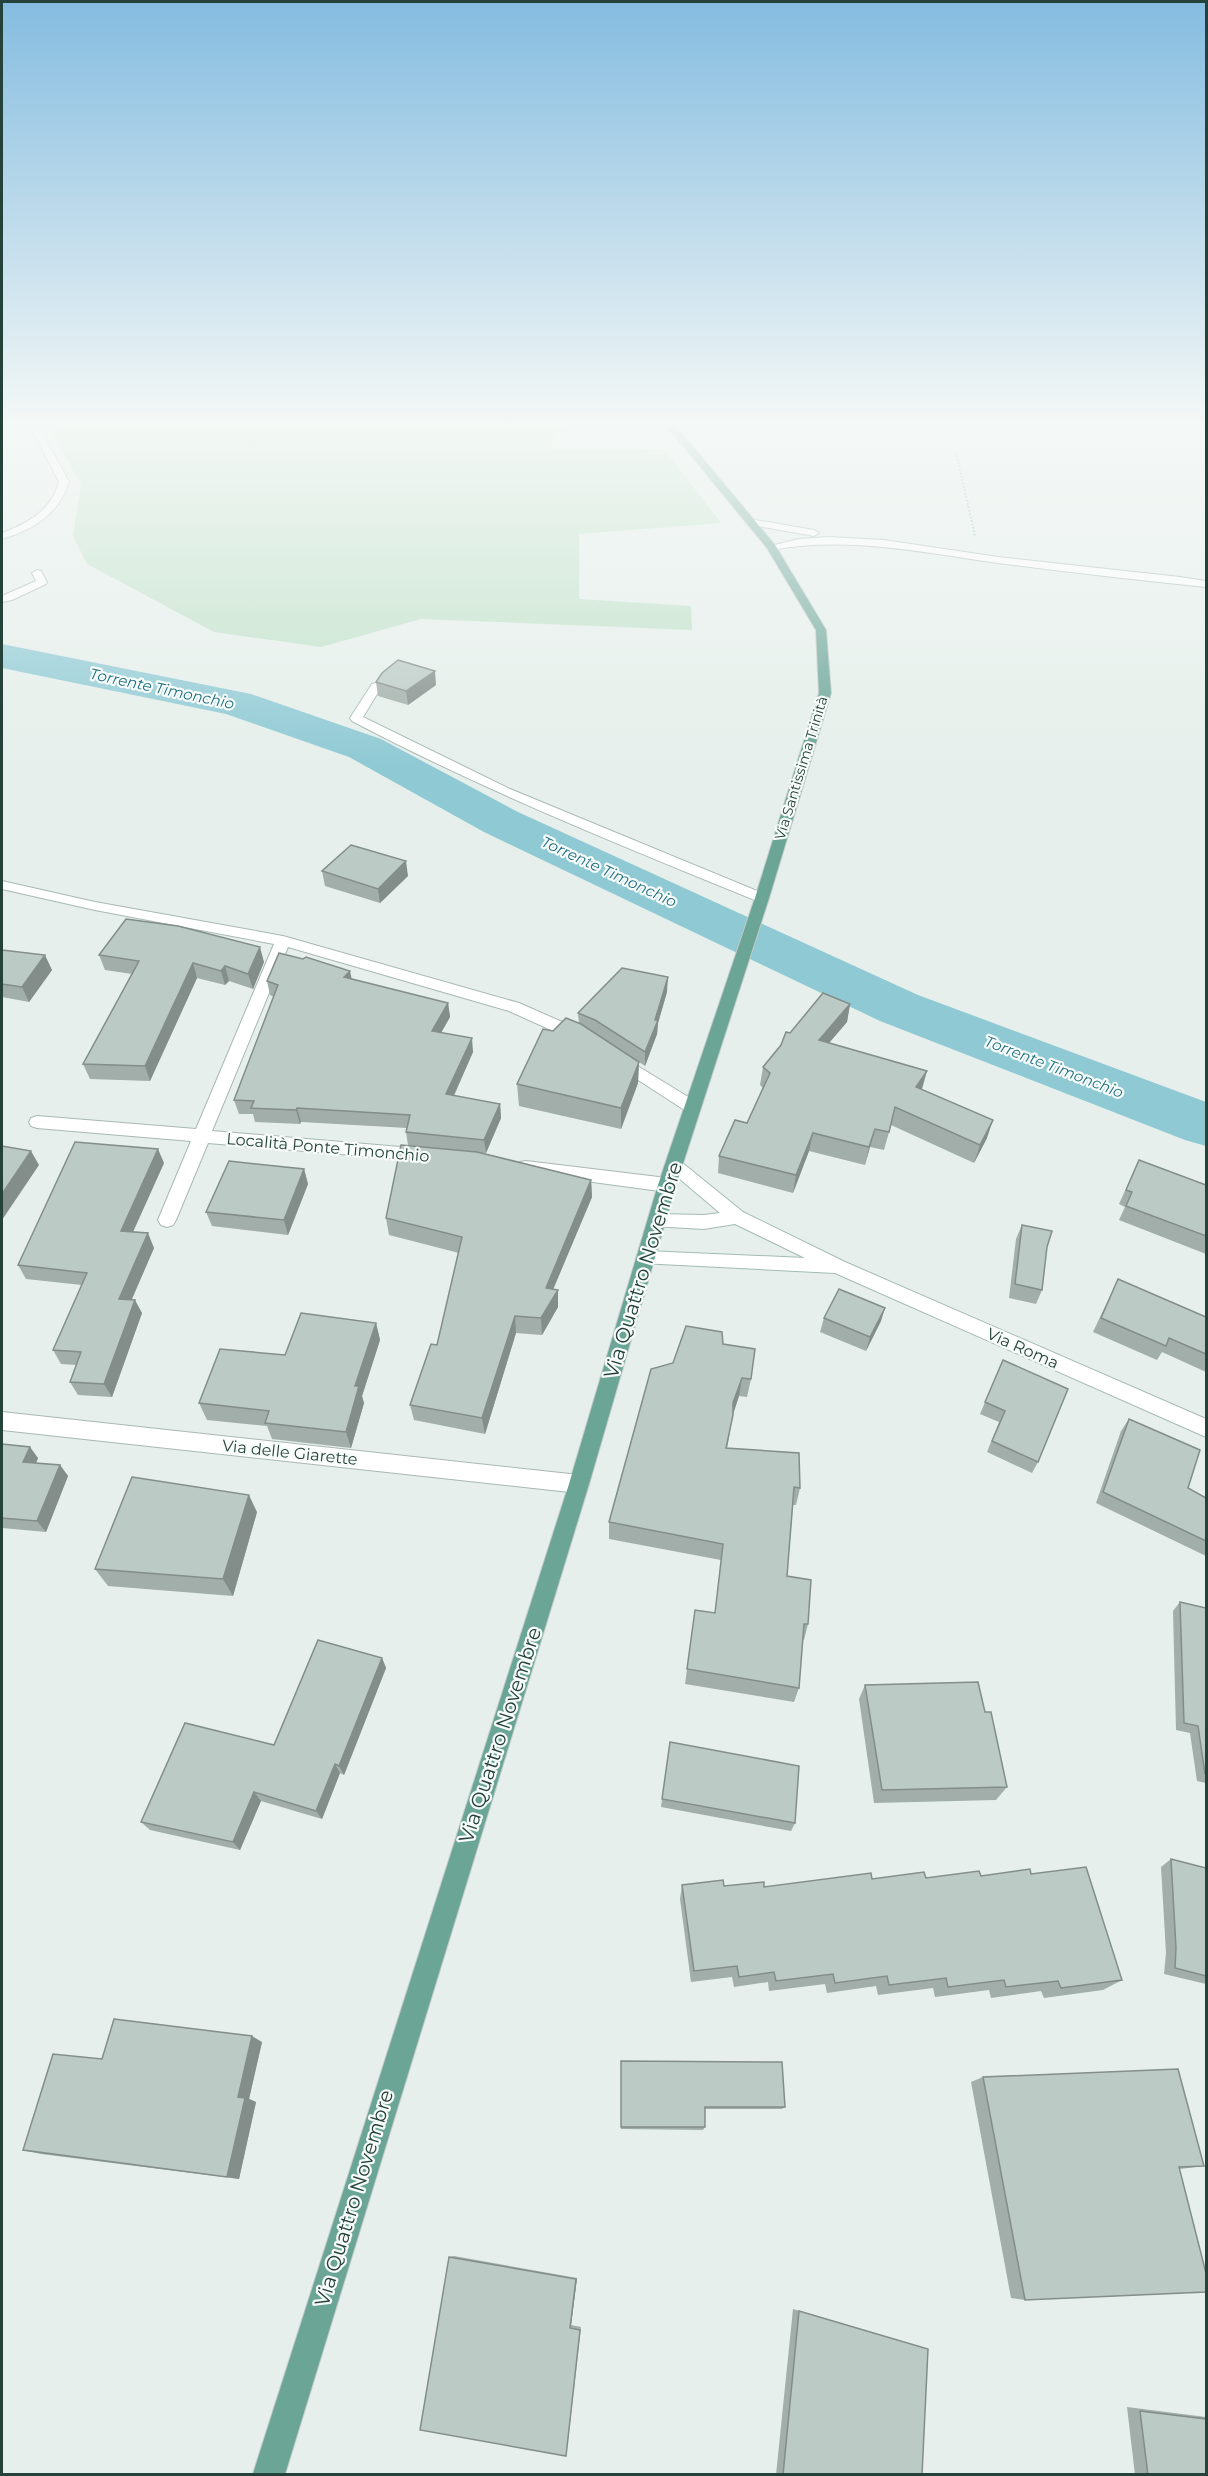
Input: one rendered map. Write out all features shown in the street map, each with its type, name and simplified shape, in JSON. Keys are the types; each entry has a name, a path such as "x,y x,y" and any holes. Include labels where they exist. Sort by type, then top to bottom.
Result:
{"main road":[{"name":"Via Santissima Trinità","path":"731,994 825,693 821,630 764,539"},
{"name":"Via Quattro Novembre","path":"268,2475 579,1484 667,1185 731,994"}],"street":[{"path":"771,547 800,540 831,539"},
{"path":"846,539 978,558 1206,585"},
{"path":"2,599 42,582 37,573"},
{"path":"376,686 356,718 388,736 566,818 761,900"},
{"path":"2,885 96,906 283,941 514,1007 601,1048 692,1107"},
{"name":"Località Ponte Timonchio","path":"167,1220 283,941"},
{"name":"Località Ponte Timonchio","path":"37,1122 440,1157"},
{"path":"509,1165 667,1185"},
{"name":"Via Roma","path":"674,1165 737,1217 839,1267 1206,1428"},
{"path":"657,1221 704,1222 737,1217"},
{"name":"Via Roma","path":"646,1258 839,1267"},
{"name":"Via delle Giarette","path":"2,1421 579,1484"}],"path":[{"path":"974,539 978,558"}],"green space":[{"path":"74,539 579,539 579,599 691,606 692,630 421,619 321,647 214,632 87,564"}],"building":[{"path":"398,660 435,671 406,691 376,682 382,673"},
{"path":"351,845 406,861 378,889 322,871"},
{"path":"126,919 178,926 260,947 248,974 225,966 221,971 193,963 145,1066 83,1064 139,961 99,955"},
{"path":"2,950 45,955 22,987 2,984"},
{"path":"279,953 303,959 306,957 350,971 344,977 448,1003 432,1031 472,1038 446,1094 500,1104 484,1140 406,1132 410,1115 297,1108 296,1110 251,1108 254,1101 234,1100 278,985 267,981"},
{"path":"622,968 668,977 655,1020 658,1020 645,1052 595,1020 578,1013"},
{"path":"823,993 850,1004 819,1040 927,1071 916,1087 993,1120 980,1145 895,1107 889,1132 875,1129 869,1147 813,1133 796,1175 719,1156 735,1120 747,1123 770,1073 763,1067 781,1045 786,1032 790,1033"},
{"path":"566,1018 581,1024 639,1062 621,1108 517,1084 543,1029 553,1031"},
{"path":"75,1142 158,1149 121,1231 148,1233 119,1299 135,1300 104,1384 70,1382 81,1352 53,1350 87,1273 18,1265"},
{"path":"401,1145 477,1152 591,1180 546,1288 558,1290 541,1318 515,1316 482,1418 410,1405 431,1344 437,1345 462,1237 386,1218"},
{"path":"2,1146 31,1151 2,1194"},
{"path":"1139,1160 1206,1185 1206,1236 1126,1206 1132,1192 1126,1190"},
{"path":"229,1161 304,1169 284,1220 206,1212"},
{"path":"1022,1225 1052,1231 1047,1247 1042,1290 1015,1284"},
{"path":"1118,1279 1206,1317 1206,1354 1169,1338 1166,1346 1101,1318"},
{"path":"839,1289 885,1308 870,1337 824,1318"},
{"path":"301,1313 376,1323 355,1386 359,1386 346,1432 265,1423 269,1411 199,1403 220,1349 285,1355"},
{"path":"686,1326 722,1332 723,1344 755,1349 751,1379 742,1378 733,1403 733,1415 726,1448 799,1453 800,1488 794,1487 787,1576 811,1580 808,1624 804,1624 799,1688 687,1669 695,1610 715,1613 723,1544 609,1522 651,1369 673,1363"},
{"path":"1003,1360 1068,1389 1038,1462 992,1441 1005,1411 985,1402"},
{"path":"1129,1419 1200,1450 1188,1488 1206,1498 1206,1541 1103,1492"},
{"path":"2,1444 30,1447 23,1462 60,1465 37,1521 2,1518"},
{"path":"132,1477 249,1495 223,1579 95,1569"},
{"path":"1180,1602 1206,1608 1206,1775 1198,1726 1184,1723"},
{"path":"318,1640 382,1658 339,1766 335,1764 316,1811 254,1792 233,1842 141,1822 185,1723 274,1745"},
{"path":"978,1682 985,1712 991,1712 1007,1787 882,1790 865,1685"},
{"path":"670,1742 799,1766 795,1823 662,1799"},
{"path":"1171,1859 1206,1868 1206,1976 1175,1968"},
{"path":"1086,1867 1122,1980 1061,1988 1058,1981 1006,1987 1004,1980 948,1987 946,1978 889,1985 887,1976 835,1983 833,1974 776,1981 774,1972 739,1977 737,1966 694,1971 682,1885 723,1880 724,1886 764,1882 764,1887 871,1873 872,1879 924,1872 926,1878 979,1871 981,1876 1030,1869 1031,1874"},
{"path":"114,2019 252,2036 238,2097 245,2098 227,2177 23,2150 53,2054 102,2059"},
{"path":"621,2061 782,2062 785,2107 705,2107 705,2127 621,2127"},
{"path":"1178,2069 1204,2166 1179,2167 1206,2273 1206,2292 1025,2300 983,2077"},
{"path":"449,2257 576,2279 570,2328 580,2330 566,2456 420,2430"},
{"path":"799,2311 928,2349 922,2475 783,2475"},
{"path":"1140,2411 1206,2419 1206,2475 1148,2475"}],"waterway":[{"name":"Torrente Timonchio","path":"2,656 236,703 365,748 501,822 899,1008 1206,1125"}]}
